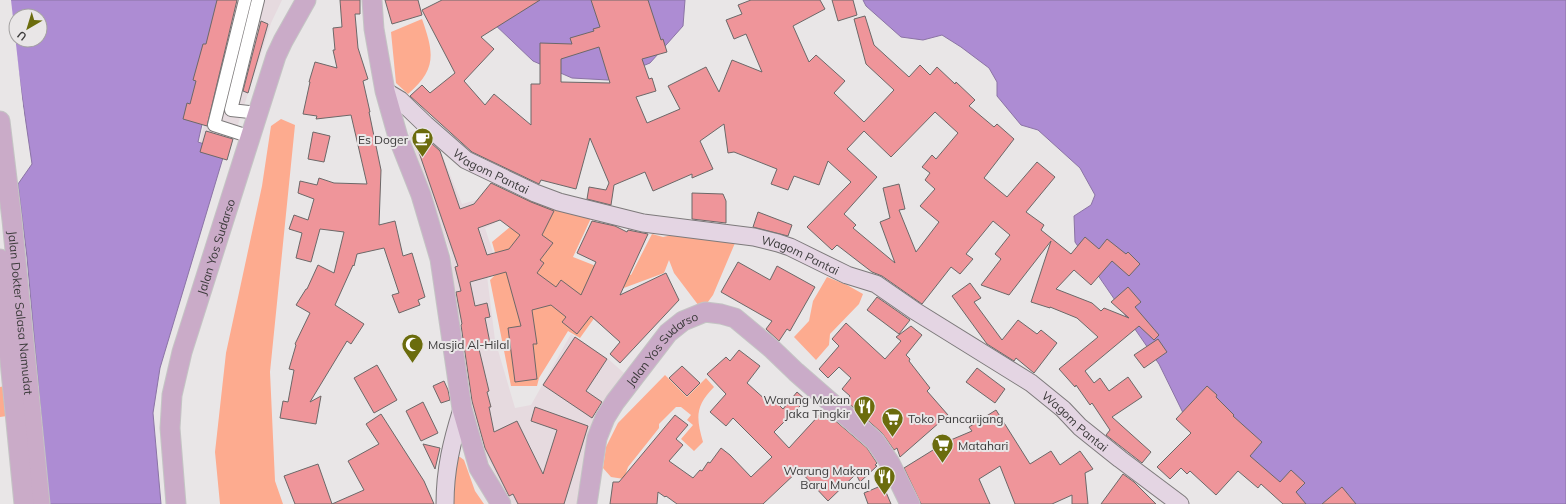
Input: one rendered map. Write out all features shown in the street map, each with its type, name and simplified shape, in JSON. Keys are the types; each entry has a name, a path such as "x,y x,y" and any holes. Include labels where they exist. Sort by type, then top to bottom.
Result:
{"main road":[{"name":"Jalan Yos Sudarso","path":"176,504 170,428 172,395 182,352 278,51 306,0"},
{"path":"372,0 374,29 385,91 398,137 421,195 440,259 462,408 479,468 501,504"},
{"name":"Jalan Dokter Salasa Namudat","path":"0,122 12,220 24,504"},
{"name":"Jalan Dokter Salasa Namudat","path":"0,259 18,353 40,504"},
{"name":"Jalan Yos Sudarso","path":"587,504 597,438 614,402 668,333 684,321 705,312 735,318 771,348 796,372 875,441 890,463 910,504"}],"street":[{"path":"246,0 214,125 251,137"},
{"path":"258,0 231,110 258,113"},
{"name":"Wagom Pantai","path":"385,91 400,100 430,129 466,160 508,181 541,195 560,202 643,223 754,237 778,242 847,276 863,279 876,284 915,311 1031,383 1063,409 1080,427 1180,504"},
{"path":"444,504 447,462 462,408"}],"shaded area":[{"path":"8,0 230,0 198,142 225,151 160,368 153,413 161,504 49,504 27,257 18,184 32,164 15,48 48,48 48,8 9,8"},
{"path":"232,0 282,0 271,23 229,152 200,142"},
{"path":"469,0 685,0 683,26 650,63 608,80 572,78 533,61"},
{"path":"863,0 1566,0 1566,504 1286,504 1187,421 1159,364 1075,242 1074,216 1091,205 1095,195 1080,168 1038,130 1021,125 997,96 997,82 989,68 942,35 923,40 901,37 866,6"},
{"path":"422,19 429,42 430,60 424,77 408,94 396,83 391,32"},
{"path":"281,119 295,125 270,372 275,481 283,504 220,504 215,452 226,353 262,186 271,126"},
{"path":"423,128 434,135 462,204 480,199 484,202 495,223 485,228 499,271 487,276 495,340 515,408 531,405 571,334 607,358 624,373 607,405 579,504 513,504 503,489 477,438 469,399 454,300 451,255 409,133"},
{"path":"526,192 592,216 573,257 606,270 613,266 631,275 652,234 663,237 677,234 735,243 713,295 702,310 674,273 669,260 664,273 613,292 580,338 568,331 539,378 537,386 511,386 490,280 500,270 492,242 516,222"},
{"path":"827,277 847,285 863,294 859,304 830,334 829,345 816,360 794,337 809,321 813,301"},
{"path":"665,375 687,397 706,378 714,387 700,406 698,419 703,442 694,451 681,439 693,425 687,420 691,415 681,407 676,407 659,424 659,428 628,467 624,479 611,477 603,468 606,447 618,423"},
{"path":"5,386 7,416 0,417 0,387"},
{"path":"457,457 464,460 475,491 484,504 453,504 453,467"}],"pier":[{"path":"6,0 11,0 12,8 8,8 8,14"},
{"path":"13,48 16,48 27,142"}],"building":[{"path":"217,0 237,0 207,126 183,119 187,103 190,104 196,81 193,80 203,44 206,44"},
{"path":"340,0 360,0 360,14 355,14 358,48 368,79 363,81 381,170 379,225 395,221 403,256 412,253 425,297 418,300 420,305 399,313 392,295 399,293 384,248 357,254 354,266 353,265 335,305 364,324 351,344 347,341 310,402 321,396 316,424 280,418 283,401 288,402 294,370 289,369 296,345 295,344 310,313 296,305 307,289 318,265 334,273 344,232 320,229 311,262 296,258 302,233 289,229 294,215 308,220 314,199 298,193 300,181 317,185 319,178 334,183 367,184 351,115 316,119 317,116 303,114 309,82 315,62 337,68 333,50 335,50 333,28 342,27"},
{"path":"385,0 418,0 422,15 392,24"},
{"path":"442,0 540,0 481,37 494,49 464,81 485,105 494,94 531,125 531,84 540,84 540,43 572,44 570,38 594,31 593,29 600,27 591,0 648,0 661,40 663,39 667,52 642,59 649,79 652,78 656,91 636,97 647,123 680,109 668,86 706,67 719,92 732,60 762,72 746,34 734,39 726,20 742,14 738,5 751,0 820,0 825,9 793,26 809,62 816,55 845,81 834,93 864,122 894,90 866,64 854,19 865,16 874,45 909,77 920,65 930,75 937,67 975,100 969,106 994,127 997,124 1014,139 984,178 1007,197 1037,162 1055,177 1026,212 1044,225 1041,230 1071,254 1085,237 1099,249 1107,239 1126,254 1128,252 1140,264 1129,276 1112,261 1091,285 1074,270 1056,289 1092,303 1101,311 1104,308 1129,318 1111,302 1128,287 1141,302 1135,307 1159,335 1154,340 1139,326 1085,371 1094,383 1100,378 1109,391 1128,377 1142,397 1112,417 1151,452 1142,463 1106,435 1110,430 1092,403 1090,405 1076,385 1075,387 1059,369 1098,337 1077,318 1050,307 1031,302 1051,241 1009,295 981,285 1001,259 995,254 1010,235 993,221 966,254 973,259 960,274 951,267 922,304 882,276 872,272 837,245 832,250 807,227 851,182 828,161 819,185 794,176 788,190 771,184 777,169 734,152 728,153 724,124 700,141 713,169 692,178 692,174 653,191 645,172 614,185 611,205 587,199 589,187 606,190 609,183 590,138 576,189 541,180 539,184 472,152 410,96 422,85 430,93 455,73 422,10","holes":["599,47 610,83 561,82 561,59","935,112 958,133 936,159 932,155 922,167 930,173 925,180 935,189 920,206 939,222 916,252 899,210 905,209 899,184 883,188 890,218 880,222 895,263 853,228 856,225 844,214 877,177 847,149 864,131 891,157"]},
{"path":"832,0 853,0 857,15 838,21"},
{"path":"261,21 268,24 248,93 243,91"},
{"path":"206,131 233,139 227,160 200,152"},
{"path":"313,132 330,136 324,162 308,159"},
{"path":"420,133 440,151 460,209 474,204 491,183 554,211 542,235 553,243 540,260 544,263 537,273 556,287 561,280 581,295 596,262 577,253 592,221 615,226 627,232 628,230 648,234 620,295 666,273 679,300 620,363 610,354 620,342 591,316 577,334 562,322 566,317 551,305 532,310 537,344 533,344 537,379 515,382 508,328 521,326 506,272 470,282 475,306 487,303 490,317 485,318 490,343 478,345 489,391 487,392 491,407 489,407 494,432 517,421 543,474 557,430 531,421 535,407 588,426 564,504 518,504 513,494 509,496 485,448 472,401 462,324 456,292 461,291 455,267 458,266 413,135","holes":["500,220 520,235 509,249 487,255 478,228"]},
{"path":"692,193 723,194 726,201 726,223 692,219"},
{"path":"758,212 792,225 788,236 753,227"},
{"path":"738,262 770,280 777,266 815,287 790,331 787,329 779,341 766,329 772,321 721,292"},
{"path":"970,283 981,298 974,302 1002,340 1018,320 1037,334 1041,330 1057,343 1034,373 1016,358 1014,361 987,344 952,296"},
{"path":"877,297 910,320 899,334 867,310"},
{"path":"846,323 885,359 901,341 896,337 911,326 922,335 906,355 930,388 927,391 948,415 900,457 897,448 894,450 882,433 846,401 850,396 842,389 851,378 839,367 828,378 819,369 839,346 832,339"},
{"path":"575,337 607,359 586,391 602,402 592,418 543,385"},
{"path":"1158,339 1167,352 1144,368 1134,355"},
{"path":"739,350 760,366 747,383 768,402 772,398 783,409 797,392 806,400 774,432 789,448 821,413 829,420 831,417 867,448 877,463 875,465 877,466 860,482 856,474 828,501 799,470 763,504 677,504 658,492 657,504 610,504 613,482 619,482 675,415 688,425 676,439 683,445 669,461 693,478 700,470 702,471 708,462 710,463 721,448 730,455 751,477 772,457 733,418 726,426 710,412 726,394 707,374 726,357 730,361"},
{"path":"377,365 397,400 374,413 354,378"},
{"path":"682,366 700,383 687,396 669,378"},
{"path":"977,368 1005,389 995,403 966,382"},
{"path":"444,381 450,400 441,403 433,386"},
{"path":"1207,386 1217,395 1216,397 1234,415 1233,416 1262,442 1250,456 1280,482 1291,470 1305,483 1296,492 1306,504 1283,504 1261,484 1258,488 1238,471 1216,495 1190,471 1187,474 1181,468 1170,479 1157,467 1191,433 1176,419"},
{"path":"423,402 438,433 421,441 406,411"},
{"path":"996,410 1030,464 1051,451 1060,465 1080,451 1093,469 1085,473 1088,504 1072,504 1072,495 1052,504 1015,504 1000,466 979,479 990,504 921,504 904,468 946,442 972,431 969,427"},
{"path":"381,414 424,481 434,504 332,504 364,490 348,461 379,444 366,424"},
{"path":"423,444 440,448 435,469"},
{"path":"318,464 332,504 295,504 284,476"},
{"path":"1123,474 1134,482 1156,504 1101,504"},
{"path":"883,485 891,504 868,504 864,493"},
{"path":"1342,487 1356,504 1322,504"}],"place":[{"name":"Es Doger","path":"423,158"},
{"name":"Masjid Al-Hilal","path":"412,364"},
{"name":"Warung Makan Jaka Tingkir","path":"865,426"},
{"name":"Toko Pancarijang","path":"893,438"},
{"name":"Matahari","path":"943,464"},
{"name":"Warung Makan Baru Muncul","path":"885,496"}]}
